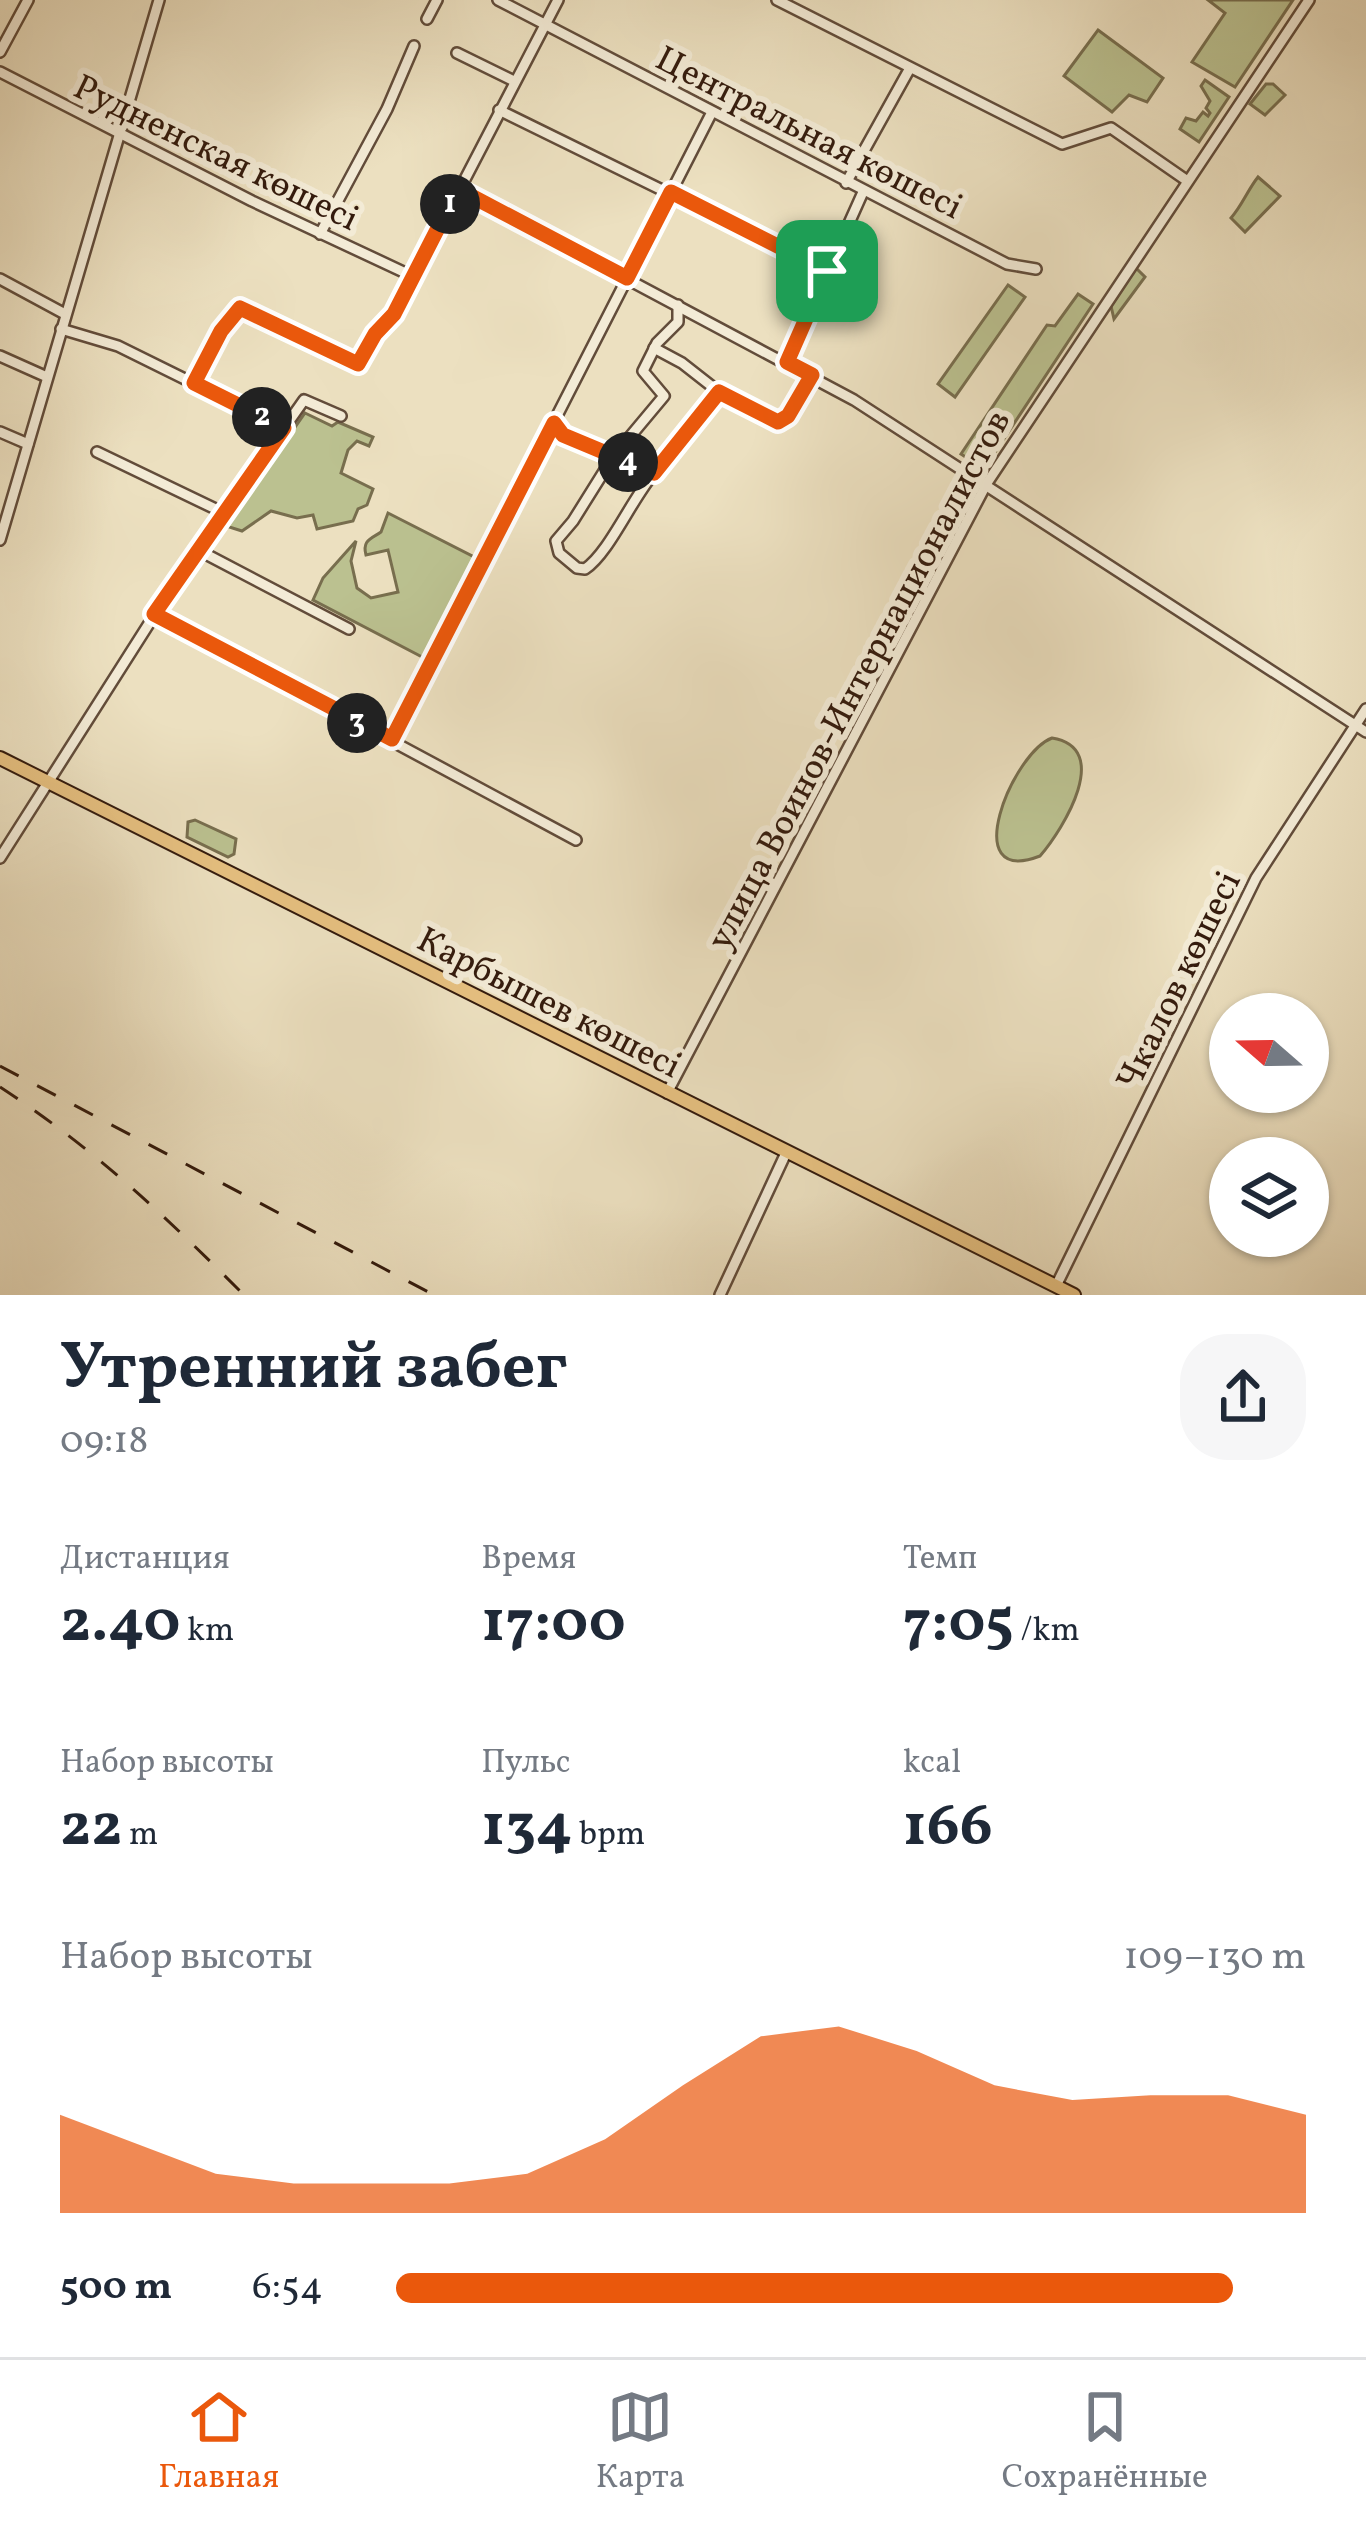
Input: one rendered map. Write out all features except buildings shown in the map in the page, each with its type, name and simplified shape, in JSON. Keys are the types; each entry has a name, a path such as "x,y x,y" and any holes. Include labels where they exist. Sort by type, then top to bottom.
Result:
{"main road":[{"name":"Карбышев көшесі","path":"0,758 1064,1292"}],"street":[{"path":"0,52 28,0"},
{"path":"0,540 4,510 28,444 159,0"},
{"path":"428,19 437,0"},
{"name":"Центральная көшесі","path":"499,0 862,192 1007,264 1036,269"},
{"path":"194,383 221,331 240,308 358,364 375,334 394,314 558,0"},
{"path":"777,0 1062,144 1111,128 1186,180"},
{"name":"улица Воинов-Интернационалистов","path":"668,1094 987,483 1309,0"},
{"path":"320,234 387,109 413,46"},
{"path":"457,53 514,81"},
{"path":"846,183 910,68"},
{"name":"Рудненская көшесі","path":"0,72 117,134 412,276"},
{"path":"499,110 827,271"},
{"path":"392,739 712,112"},
{"path":"458,189 812,375 987,483 1366,732"},
{"path":"787,362 862,192"},
{"path":"0,279 65,314"},
{"path":"678,305 678,322 654,348 644,371 664,396 613,457 555,549 577,568 598,561 635,495 719,392"},
{"path":"61,328 118,346 284,428"},
{"path":"654,348 682,362 719,392 778,422 788,416 812,375"},
{"path":"0,356 47,376"},
{"path":"0,857 154,614 304,400 340,416"},
{"path":"554,423 563,435 654,473"},
{"path":"0,431 28,444"},
{"path":"97,452 224,514"},
{"path":"198,550 350,628"},
{"path":"154,614 576,840"},
{"name":"Чкалов көшесі","path":"1064,1292 1256,878 1366,709"},
{"path":"721,1295 786,1153"}],"green space":[{"path":"1208,0 1293,0 1235,87 1192,62 1225,13"},
{"path":"1098,30 1163,78 1147,102 1129,95 1112,112 1064,76"},
{"path":"1205,80 1229,97 1199,142 1180,129 1186,118 1196,121 1203,112 1210,113 1206,108 1210,101 1201,86"},
{"path":"1266,84 1285,95 1265,115 1250,104"},
{"path":"1258,177 1280,196 1245,232 1231,218"},
{"path":"1136,268 1145,277 1114,319 1111,306"},
{"path":"1008,285 1025,297 955,397 938,384"},
{"path":"1078,294 1093,304 984,469 961,454 1047,325 1055,326"},
{"path":"305,413 373,437 369,446 357,441 348,450 341,473 373,489 367,505 358,509 353,521 317,529 313,515 297,518 271,511 242,531 226,526"},
{"path":"388,513 478,559 426,659 313,600 323,578 356,541 351,561 357,588 371,598 398,592 388,550 366,555 365,550 368,540 381,532"},
{"path":"1052,738 1070,745 1079,757 1078,790 1061,827 1040,856 1015,861 1001,853 1000,815 1022,767"},
{"path":"195,820 236,839 234,854 228,857 187,837 188,822"}],"railway":[{"path":"0,1066 434,1295"},
{"path":"0,1087 128,1184 244,1295"}],"route":[{"path":"458,189 627,278 671,192 827,271 787,362 812,375 788,416 778,422 719,392 654,473 563,435 554,423 392,739 154,614 284,428 194,383 228,321 240,308 358,364 375,334 394,314 458,189"}]}
